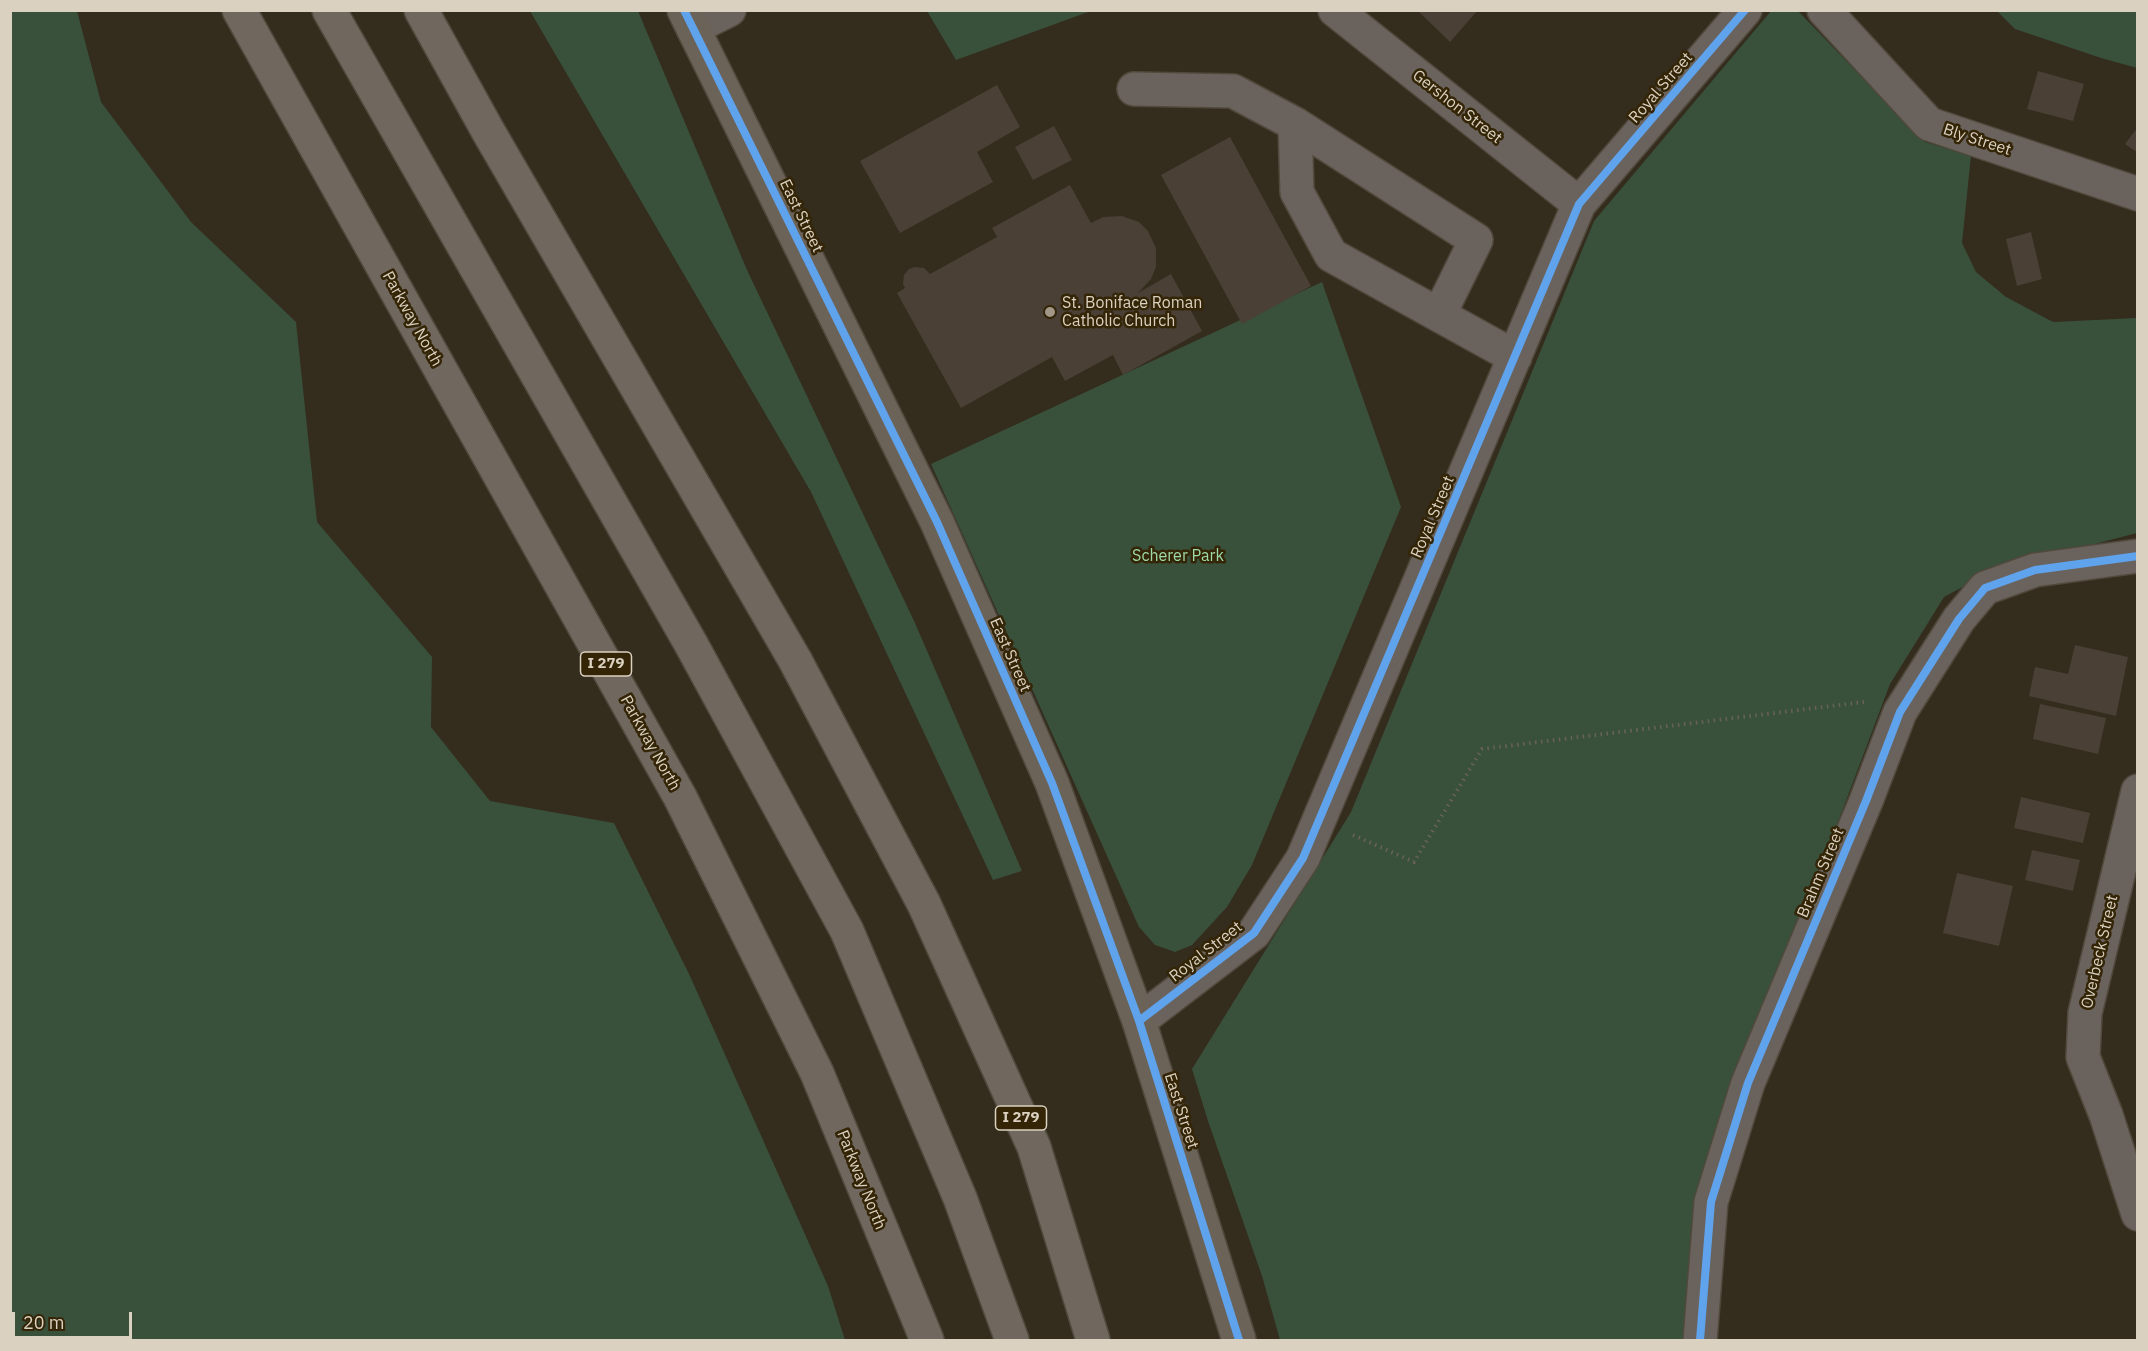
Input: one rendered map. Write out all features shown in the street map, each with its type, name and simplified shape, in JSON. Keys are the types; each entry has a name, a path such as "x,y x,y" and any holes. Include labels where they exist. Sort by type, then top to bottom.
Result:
{"highway":[{"name":"Parkway North","path":"239,10 680,797 817,1073 927,1341"},
{"path":"329,10 685,634 847,931 960,1198 1012,1341"},
{"name":"I 279","path":"421,10 488,131 795,660 924,904 1034,1147 1094,1341"}],"main road":[{"name":"East Street","path":"689,19 937,522 1052,783 1139,1021 1239,1341"}],"street":[{"path":"689,19 729,10"},
{"name":"Gershon Street","path":"1335,10 1579,204"},
{"name":"Royal Street","path":"1139,1021 1254,933 1303,858 1579,204 1745,10"},
{"name":"Bly Street","path":"1824,10 1929,124 2138,194"},
{"path":"1134,89 1233,91 1295,124 1476,240 1439,315"},
{"path":"1295,124 1297,192 1331,255 1515,357"},
{"name":"Brahm Street","path":"1700,1341 1711,1202 1748,1083 1861,812 1900,712 1959,619 1985,588 2035,570 2138,556"},
{"name":"Overbeck Street","path":"2138,791 2085,1013 2083,1056 2106,1115 2138,1214"}],"path":[{"path":"1320,820 1414,862 1482,749 1879,700 1900,712"}],"green space":[{"path":"10,11 77,11 101,102 191,222 296,322 317,522 432,657 431,727 490,801 614,823 690,976 828,1286 845,1340 11,1340"},
{"path":"530,11 638,11 747,270 915,623 1022,871 993,880 811,492"},
{"path":"927,11 1091,11 956,60"},
{"path":"1771,11 1798,11 1925,142 1971,156 1962,243 1976,272 2006,297 2053,322 2137,318 2137,533 2006,567 1944,597 1890,684 1829,846 1722,1109 1695,1198 1686,1306 1686,1340 1280,1340 1262,1276 1192,1069 1351,812 1594,221"},
{"path":"1997,11 2137,11 2137,68 2015,29"},
{"name":"Scherer Park","path":"1322,282 1401,507 1252,865 1227,907 1192,945 1175,952 1155,945 1139,927 931,464"}],"building":[{"path":"1417,10 1478,10 1450,42"},
{"path":"2038,71 2084,84 2073,121 2027,109"},
{"path":"997,85 1020,127 977,152 993,182 900,233 860,161"},
{"path":"1054,126 1072,160 1033,180 1015,147"},
{"path":"2138,127 2138,153 2125,144"},
{"path":"1230,137 1311,286 1242,324 1161,175"},
{"name":"St. Boniface Roman Catholic Church","path":"1070,185 1091,223 1103,217 1122,216 1139,222 1148,231 1156,248 1156,267 1151,279 1138,293 1171,274 1202,331 1123,375 1113,355 1065,381 1052,357 961,408 897,293 905,288 904,275 909,269 915,267 924,268 930,274 997,237 992,228"},
{"path":"2031,232 2042,279 2017,286 2006,239"},
{"path":"2075,645 2128,657 2116,716 2029,696 2035,667 2068,674"},
{"path":"2040,704 2106,718 2098,754 2033,739"},
{"path":"2021,797 2090,813 2083,843 2014,828"},
{"path":"2032,850 2080,860 2073,891 2025,880"},
{"path":"1957,873 2013,886 1999,946 1943,933"}],"cycle path":[{"path":"684,10 937,522 1052,783 1139,1021 1239,1340"},
{"path":"1139,1021 1254,933 1303,858 1579,204 1745,10"},
{"path":"1700,1340 1711,1202 1748,1083 1866,801 1900,712 1959,619 1985,588 2035,570 2138,556"}],"place":[{"name":"St. Boniface Roman Catholic Church","path":"1050,312"}]}
